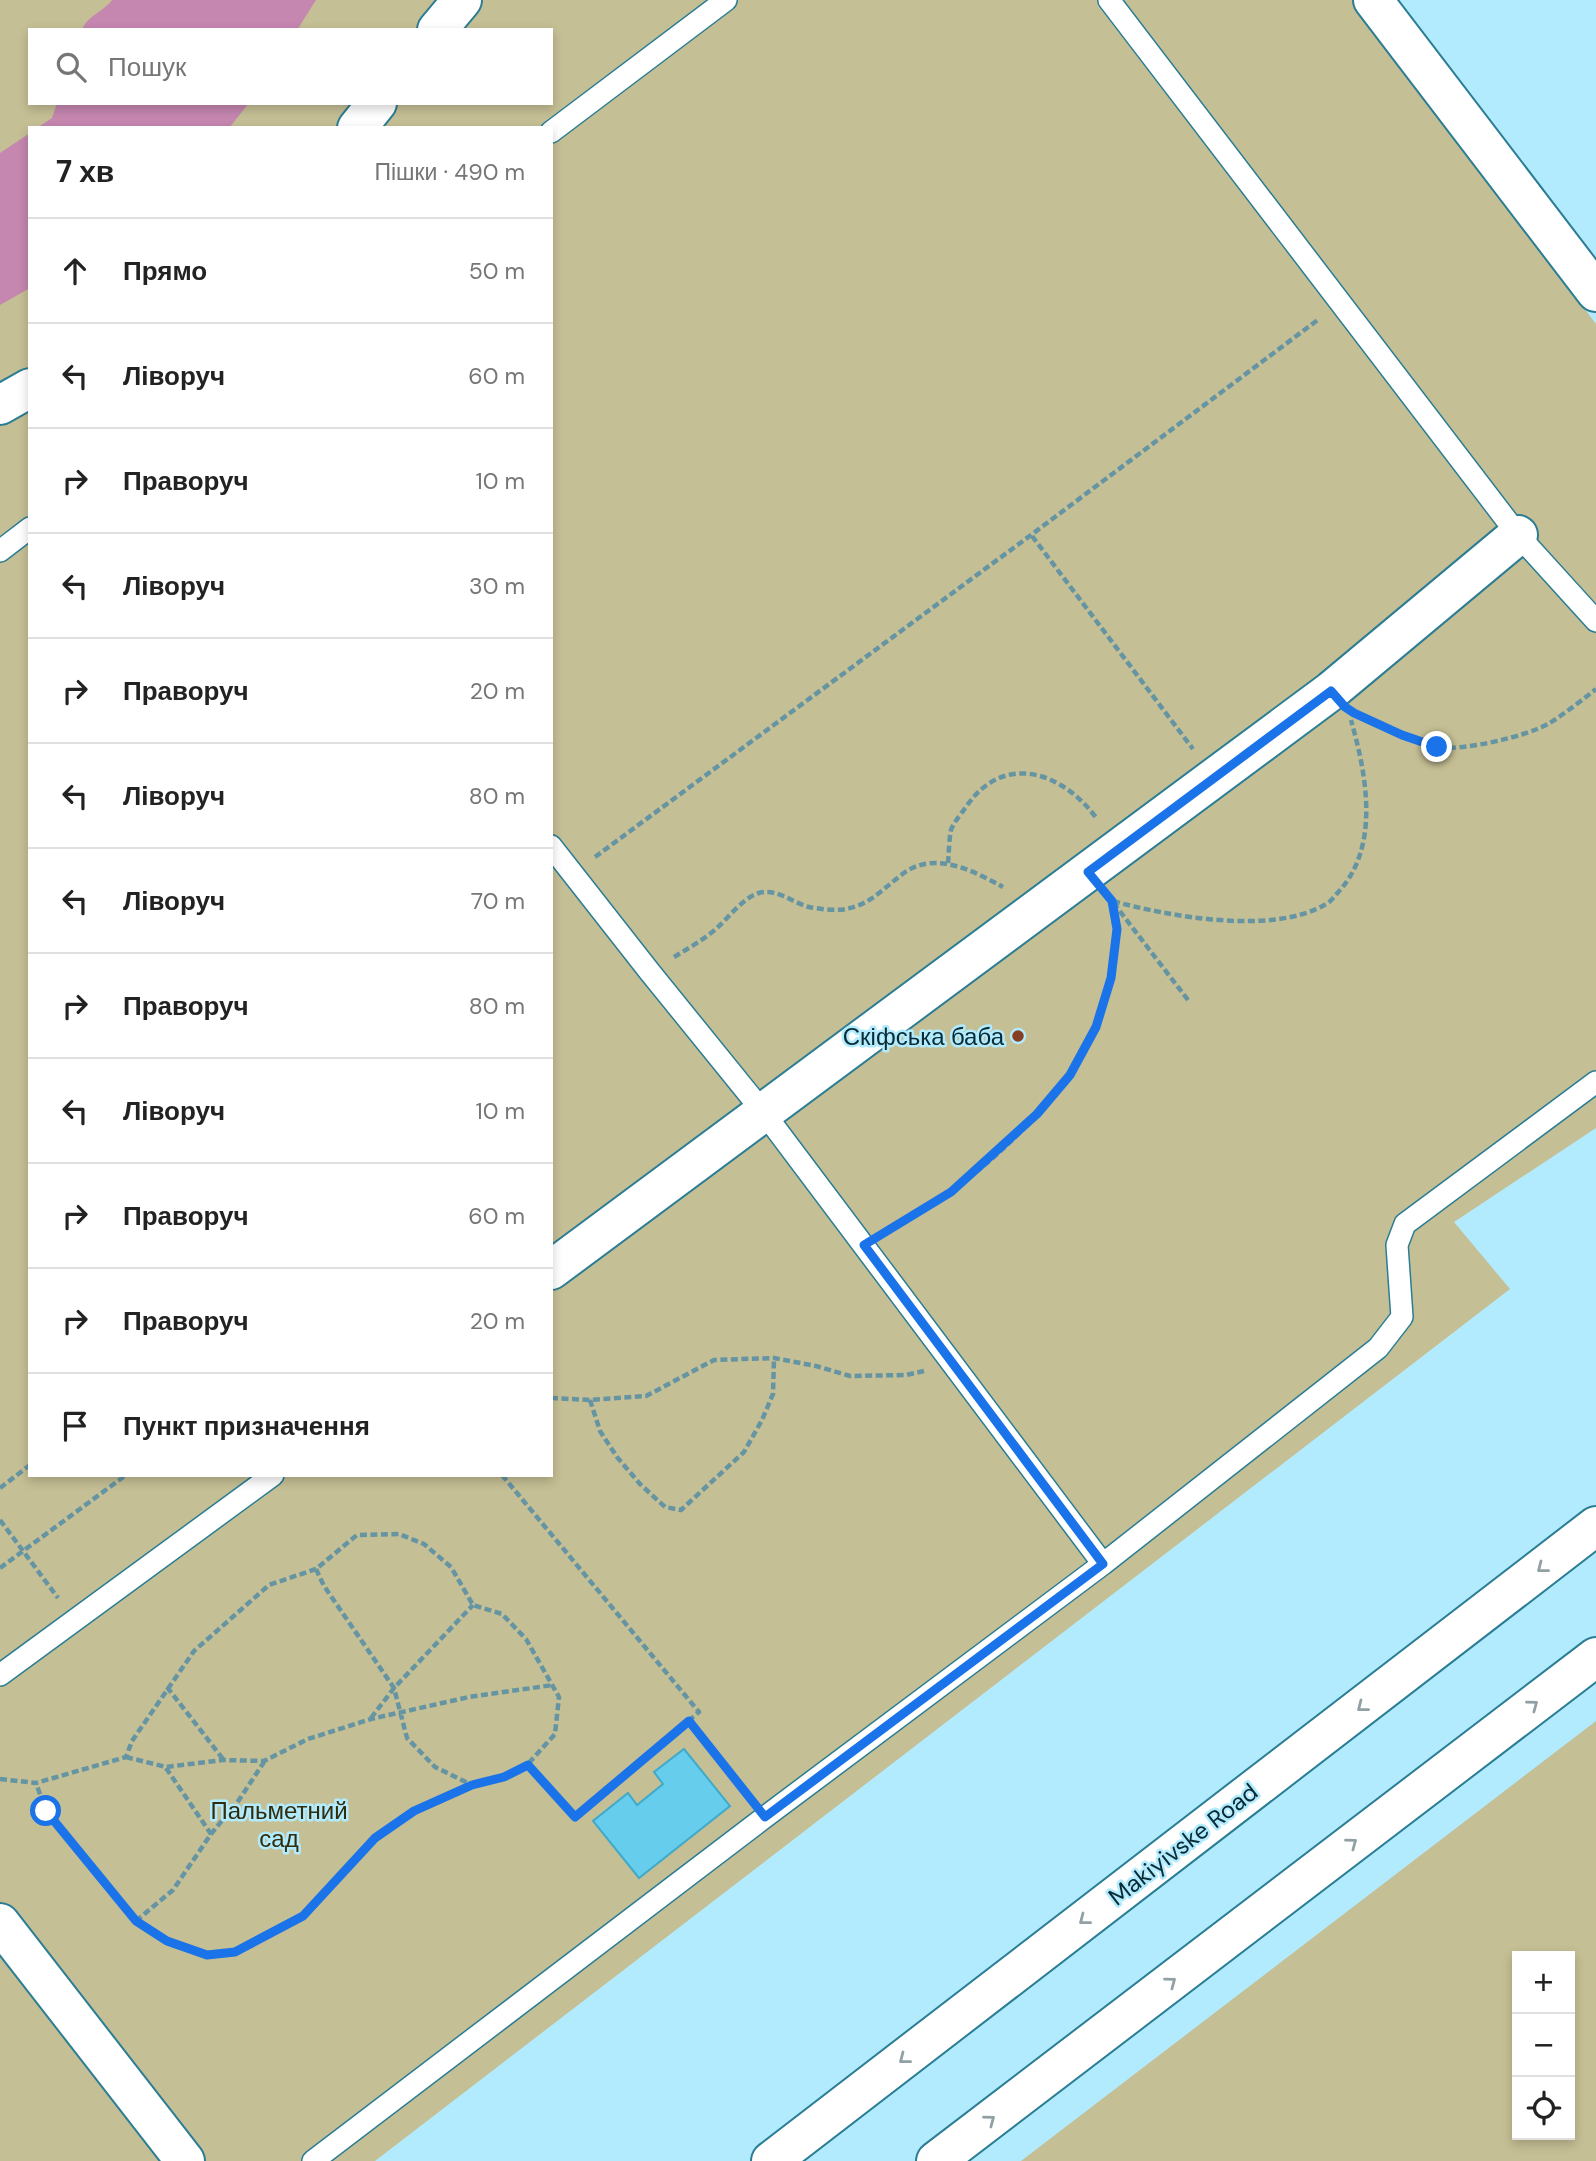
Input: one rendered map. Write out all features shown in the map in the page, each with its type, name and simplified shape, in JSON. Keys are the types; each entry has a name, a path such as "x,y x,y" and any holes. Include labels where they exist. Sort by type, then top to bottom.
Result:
{"street":[{"path":"439,28 462,0"},
{"path":"1373,0 1596,292"},
{"path":"359,126 375,105"},
{"path":"0,405 28,389"},
{"path":"553,1269 1215,778 1338,699 1518,535"},
{"name":"Makiyivske Road","path":"771,2161 1596,1526"},
{"path":"936,2161 1596,1657"},
{"path":"0,1923 185,2161"}],"lane":[{"path":"553,130 726,0"},
{"path":"1109,0 1518,535 1596,621"},
{"path":"0,551 28,530"},
{"path":"553,849 764,1113 1103,1564"},
{"path":"313,2161 1103,1564 1378,1348 1402,1317 1397,1245 1405,1224 1596,1082"},
{"path":"0,1675 270,1477"}],"path":[{"path":"572,874 1031,535 1340,302"},
{"path":"1031,535 1215,778"},
{"path":"1338,699 1402,735 1437,747 1468,746 1509,738 1547,724 1596,689"},
{"path":"1112,901 1160,914 1201,919 1249,920 1297,917 1328,904 1351,876 1364,836 1367,798 1361,754 1351,719 1338,699"},
{"path":"948,863 952,828 971,799 994,781 1015,774 1053,779 1076,794 1118,849"},
{"path":"649,971 693,946 759,893 779,894 809,907 846,909 877,897 902,874 918,866 948,863 972,870 1007,889 1025,917"},
{"path":"1088,872 1188,1000"},
{"path":"864,1245 951,1192 1037,1114 1070,1075 1096,1027 1111,978 1117,929 1112,901"},
{"path":"590,1400 600,1431 617,1457 665,1507 681,1510 744,1452 773,1394 774,1358"},
{"path":"553,1398 590,1400 646,1396 714,1360 774,1358 850,1376 906,1375 955,1365"},
{"path":"0,1488 28,1467"},
{"path":"0,1568 123,1477"},
{"path":"504,1477 699,1712 575,1817 528,1765"},
{"path":"0,1520 75,1620"},
{"path":"36,1783 46,1811 136,1921 167,1941 207,1955 235,1952 303,1916 375,1838 414,1811 472,1785 504,1777 528,1765 555,1734 559,1697 526,1639 502,1614 473,1605 451,1567 424,1544 399,1534 357,1535 316,1569 269,1585 194,1651 167,1687 150,1718 132,1741 125,1757"},
{"path":"316,1569 324,1586 394,1688 407,1738 435,1767 472,1785"},
{"path":"371,1719 394,1688 473,1605"},
{"path":"0,1779 36,1783 125,1757 166,1767 223,1760 264,1761 308,1739 371,1719 469,1697 553,1685"},
{"path":"167,1687 223,1760"},
{"path":"689,1721 765,1817"},
{"path":"136,1921 173,1890 264,1761"},
{"path":"166,1767 211,1834"}],"green space":[{"name":"Пальметний сад","path":"0,0 1354,0 1596,324 1596,1128 1454,1222 1510,1289 375,2161 0,2161"},
{"path":"1596,1721 1596,2161 1021,2161"}],"shaded area":[{"path":"112,0 316,0 298,28 83,28"},
{"path":"56,105 247,105 231,126 40,126 52,118"},
{"path":"28,134 28,289 0,305 0,153"}],"building":[{"path":"684,1749 730,1806 639,1878 593,1821 628,1793 637,1805 663,1784 654,1772"}],"place":[{"name":"Скіфська баба","path":"1018,1036"}],"route":[{"path":"46,1811 136,1921 167,1941 207,1955 235,1952 303,1916 375,1838 414,1811 472,1785 504,1777 528,1765 575,1817 689,1721 765,1817 1103,1564 864,1245 951,1192 1037,1114 1070,1075 1096,1027 1111,978 1117,929 1112,901 1088,872 1331,691 1354,713 1402,735 1437,747"}]}
